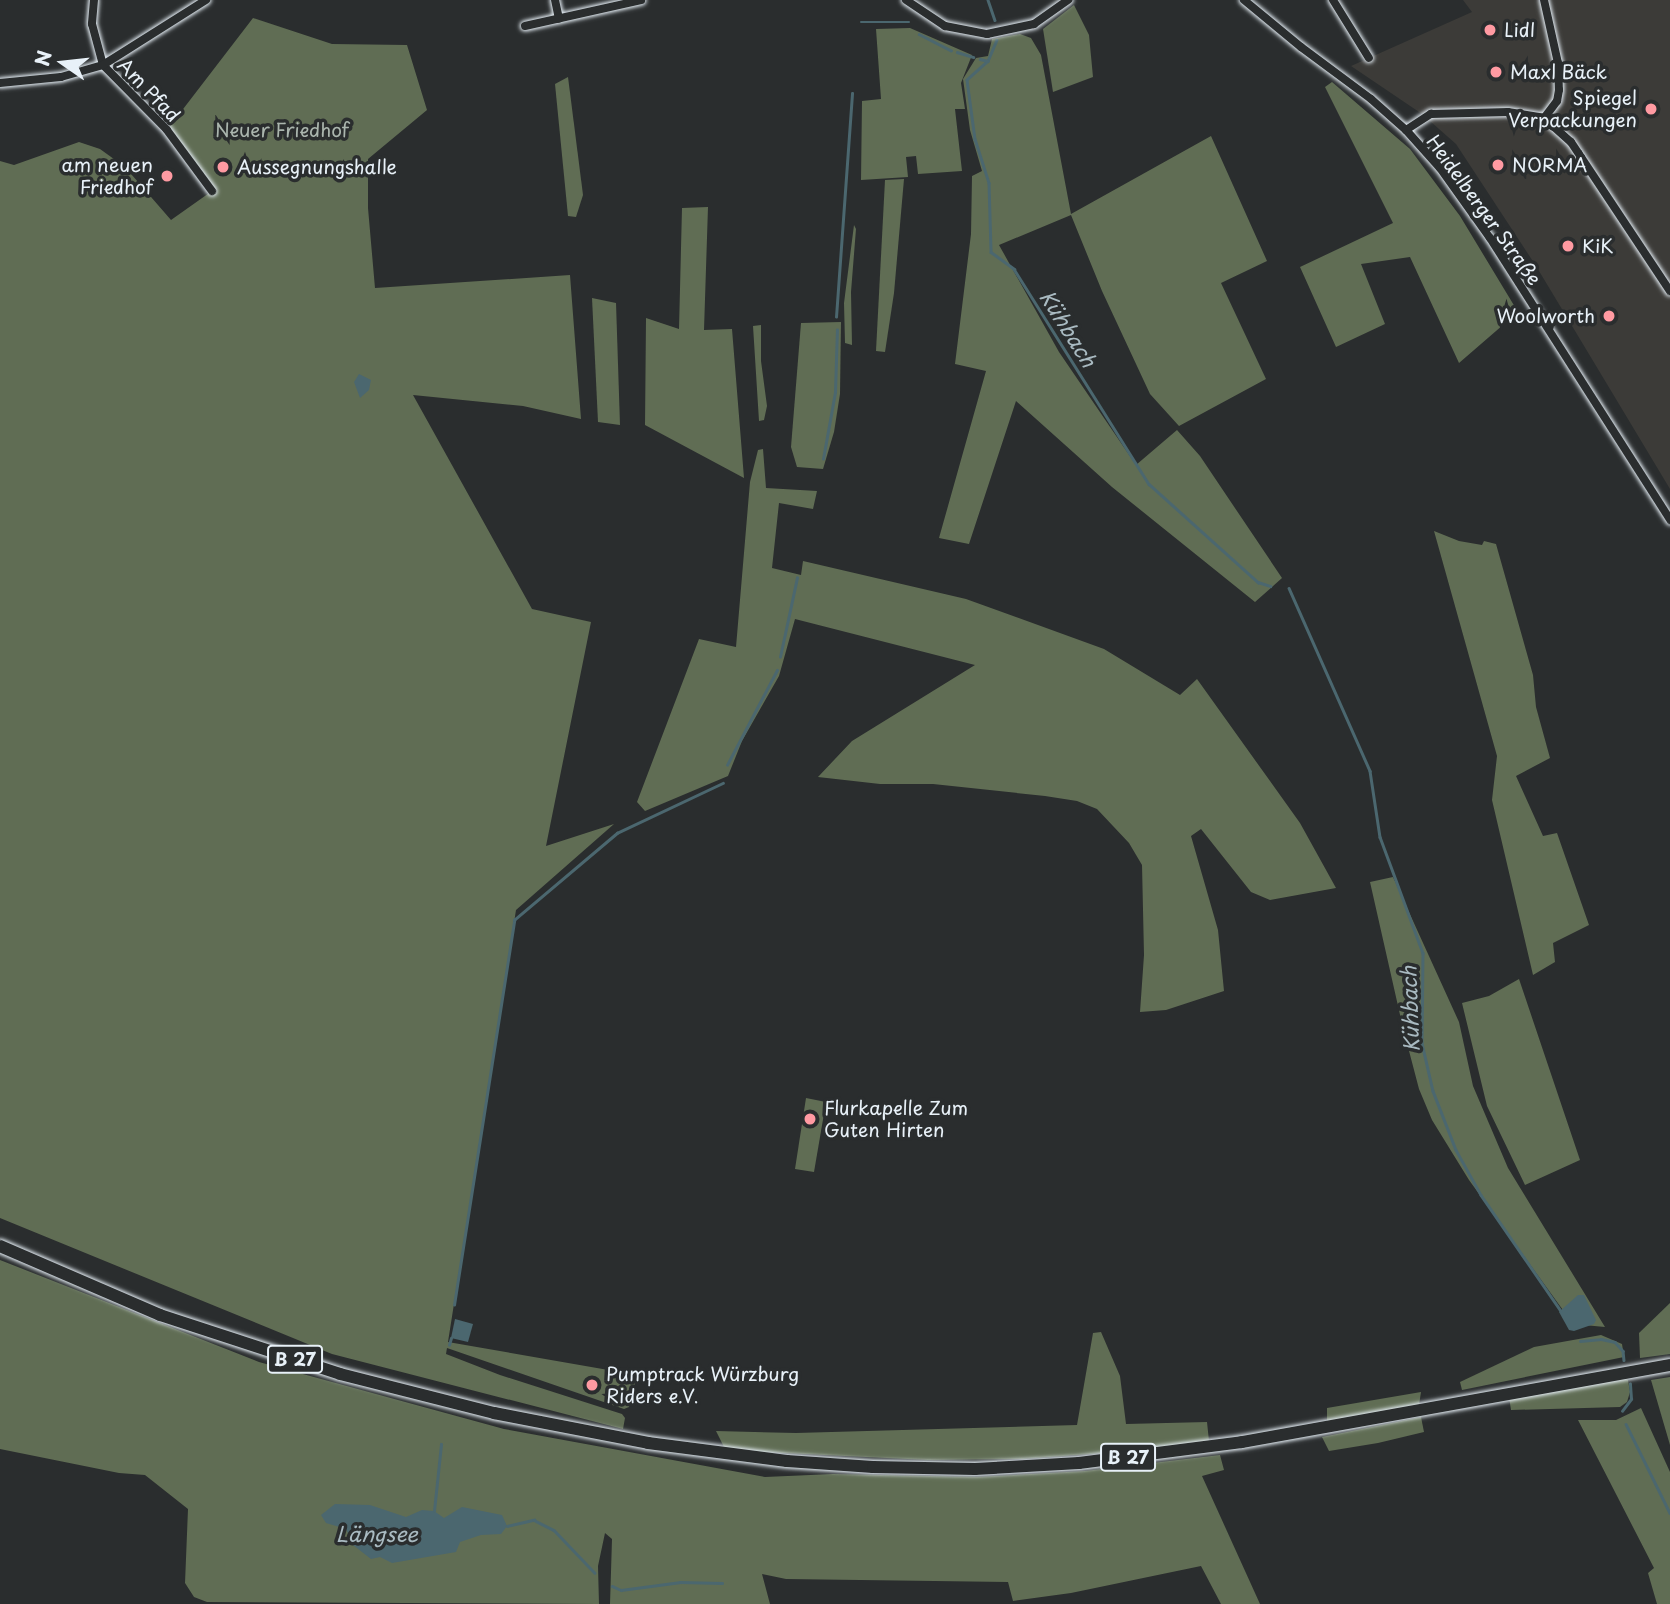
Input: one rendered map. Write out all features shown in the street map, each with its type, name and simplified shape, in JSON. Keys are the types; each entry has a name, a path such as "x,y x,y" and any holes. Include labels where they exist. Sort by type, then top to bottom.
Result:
{"main road":[{"name":"B 27","path":"0,1245 160,1315 340,1374 494,1413 648,1443 715,1454 873,1467 975,1469 1079,1463 1242,1442 1604,1374 1664,1366"}],"street":[{"name":"Am Pfad","path":"93,0 92,24 103,65 167,130 212,191"},
{"path":"0,83 61,77 103,65 206,0"},
{"path":"555,0 559,19"},
{"path":"525,26 641,0"},
{"path":"906,0 945,26 987,34 1034,24 1068,0"},
{"name":"Heidelberger Straße","path":"1244,0 1406,130 1440,168 1490,238 1670,520"},
{"path":"1333,0 1369,58"},
{"path":"1544,0 1558,63 1559,90 1557,101 1544,118"},
{"path":"1406,130 1431,114 1522,113 1544,118 1571,142 1670,291"}],"shaded area":[{"path":"1463,0 1670,0 1670,489 1536,266 1456,144 1422,114 1351,66 1472,12"}],"green space":[{"path":"1074,5 1089,35 1093,77 1053,92 1043,29"},
{"name":"Neuer Friedhof","path":"253,18 332,44 407,45 427,110 368,159 368,208 375,288 570,275 581,419 523,406 413,395 532,609 591,622 546,846 614,824 516,910 448,1342 637,1375 629,1407 624,1409 447,1348 446,1354 500,1375 622,1414 625,1418 623,1429 332,1354 0,1218 0,161 14,165 79,142 100,149 125,167 171,220 212,191 167,130"},
{"path":"910,28 972,55 961,83 965,109 955,109 962,171 918,174 916,156 906,157 908,177 861,180 862,101 881,99 876,29"},
{"path":"1020,34 1031,38 1041,55 1071,214 1211,136 1267,261 1221,283 1266,379 1179,426 1150,394 1102,291 1071,215 999,245 1059,352 1136,465 1177,430 1200,456 1282,578 1255,602 1112,487 1016,401 969,544 939,538 986,371 955,364 971,234 972,176 982,171 970,130 963,79 976,58 988,56 992,39"},
{"path":"568,77 583,195 576,217 568,216 555,84"},
{"path":"1332,82 1410,149 1460,216 1518,312 1459,363 1410,257 1361,264 1385,324 1336,347 1300,267 1393,223 1325,87"},
{"path":"904,179 894,293 885,352 876,351 885,180"},
{"path":"708,207 704,330 732,329 744,478 645,425 646,318 679,329 682,208"},
{"path":"854,225 852,345 845,343 844,303"},
{"path":"592,298 616,303 620,425 598,422"},
{"path":"841,322 840,394 834,432 823,469 797,467 791,447 801,323"},
{"path":"761,325 761,361 767,406 764,420 759,421 753,326"},
{"path":"763,449 766,488 817,491 813,509 779,503 772,568 801,575 803,561 966,599 1104,649 1180,695 1197,679 1300,823 1336,888 1270,900 1251,892 1201,829 1191,836 1218,930 1224,991 1166,1010 1140,1012 1144,955 1142,865 1129,843 1097,809 1077,801 1045,796 933,784 880,784 818,777 852,741 975,665 795,619 779,676 742,741 728,776 645,811 637,802 699,639 736,647 750,482 758,450"},
{"path":"1434,531 1459,541 1482,545 1484,541 1496,544 1533,675 1536,707 1550,758 1516,776 1543,836 1557,833 1589,925 1553,943 1555,962 1533,975 1492,800 1497,756"},
{"path":"1393,877 1459,1022 1473,1086 1508,1168 1605,1327 1573,1324 1469,1180 1432,1120 1419,1089 1403,1028 1370,882"},
{"path":"1519,979 1580,1160 1525,1185 1487,1106 1462,1003 1489,996"},
{"path":"806,1098 826,1102 814,1172 795,1169"},
{"path":"0,1260 259,1362 504,1429 765,1477 833,1474 976,1477 1085,1471 1220,1455 1224,1470 1202,1476 1260,1604 1221,1604 1201,1566 1071,1593 1013,1601 1008,1582 786,1579 762,1574 770,1604 610,1604 612,1539 605,1533 598,1566 599,1604 207,1602 194,1597 185,1583 188,1509 145,1475 119,1473 0,1449"},
{"path":"1670,1303 1670,1354 1640,1358 1639,1333"},
{"path":"1101,1332 1120,1376 1126,1424 1207,1422 1209,1441 1132,1451 1022,1459 928,1460 760,1452 724,1447 716,1431 796,1433 1077,1425 1093,1333"},
{"path":"1601,1335 1622,1344 1624,1357 1462,1390 1460,1382 1534,1347"},
{"path":"1670,1377 1670,1445 1651,1380"},
{"path":"1622,1378 1628,1380 1630,1392 1627,1402 1620,1407 1511,1410 1509,1397"},
{"path":"1421,1392 1419,1405 1327,1422 1327,1408"},
{"path":"1641,1408 1670,1472 1670,1604 1657,1604 1648,1573 1654,1568 1578,1420 1616,1420"},
{"path":"1421,1417 1424,1432 1378,1443 1329,1451 1322,1437"}],"water":[{"path":"359,374 371,380 369,390 360,398 354,382"},
{"path":"1578,1295 1584,1295 1596,1320 1594,1324 1574,1331 1569,1330 1559,1312"},
{"path":"455,1319 473,1324 468,1342 451,1338"},
{"name":"Längsee","path":"335,1504 370,1505 406,1517 422,1510 434,1511 444,1518 462,1507 502,1515 507,1526 501,1534 481,1535 460,1542 456,1552 392,1563 380,1557 371,1559 353,1545 346,1529 326,1523 321,1515"}],"waterway":[{"name":"Kühbach","path":"988,0 995,20"},
{"path":"861,22 909,22"},
{"path":"919,34 951,50"},
{"name":"Kühbach","path":"997,40 988,61 967,80 975,139 989,183 991,252 1014,269 1149,484 1258,582 1270,586"},
{"path":"957,52 973,57"},
{"name":"Kühbach","path":"980,59 988,61"},
{"path":"836,317 852,94"},
{"path":"823,459 835,392 837,330"},
{"path":"780,657 797,578"},
{"name":"Kühbach","path":"1289,588 1370,771 1380,837 1423,953 1422,1043 1433,1091 1456,1150 1481,1195 1561,1311"},
{"path":"727,765 777,670"},
{"path":"454,1305 514,920 617,833 723,783"},
{"path":"449,1345 451,1338"},
{"name":"Kühbach","path":"1580,1341 1601,1339 1615,1342 1623,1351 1624,1360"},
{"name":"Kühbach","path":"1622,1411 1631,1399 1630,1384"},
{"name":"Kühbach","path":"1626,1424 1670,1513"},
{"path":"434,1511 441,1444"},
{"path":"507,1526 534,1520 554,1530 595,1573"},
{"path":"612,1586 621,1590 680,1582 722,1583"}],"place":[{"name":"Lidl","path":"1490,30"},
{"name":"Maxl Bäck","path":"1496,72"},
{"name":"Spiegel Verpackungen","path":"1651,109"},
{"name":"NORMA","path":"1498,165"},
{"name":"Aussegnungshalle","path":"223,167"},
{"name":"am neuen Friedhof","path":"167,176"},
{"name":"KiK","path":"1568,246"},
{"name":"Woolworth","path":"1609,316"},
{"name":"Flurkapelle Zum Guten Hirten","path":"810,1119"},
{"name":"Pumptrack Würzburg Riders e.V.","path":"592,1385"}]}
